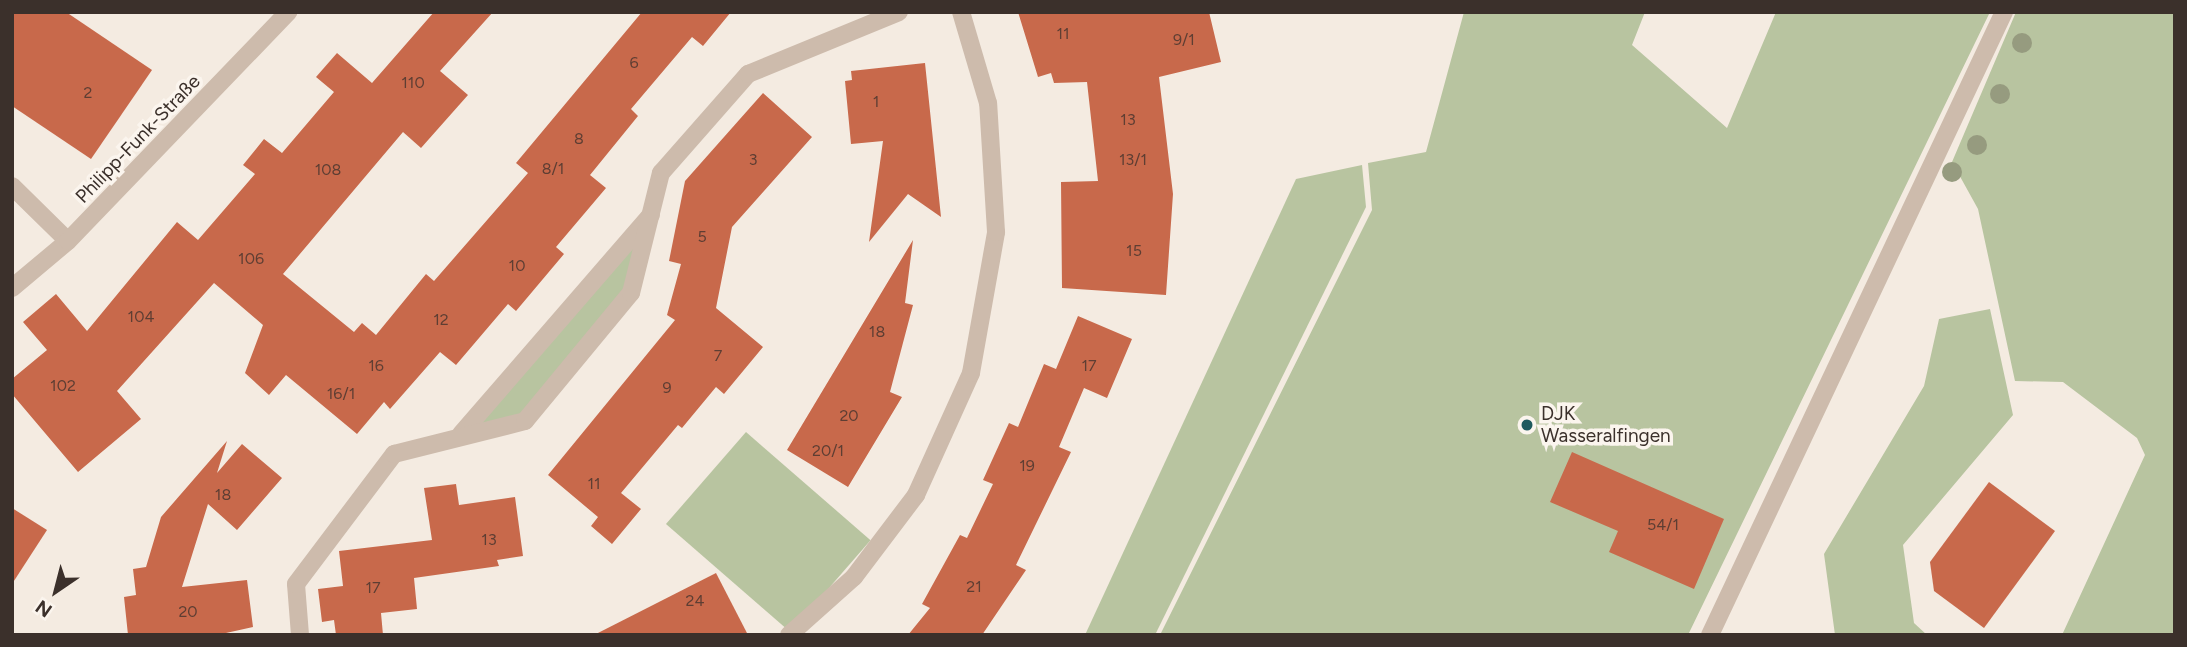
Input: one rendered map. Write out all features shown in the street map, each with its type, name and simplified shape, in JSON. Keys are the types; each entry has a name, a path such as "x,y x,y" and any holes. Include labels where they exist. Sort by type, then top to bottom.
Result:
{"street":[{"name":"Philipp-Funk-Straße","path":"12,288 68,241 288,12"},
{"path":"300,635 296,584 394,454 461,434 526,421 631,293 661,173 748,74 899,12"},
{"path":"789,635 854,577 916,495 971,373 996,232 988,103 961,12"},
{"path":"1710,635 2004,12"},
{"path":"12,186 68,241"},
{"path":"461,434 650,215"}],"green space":[{"name":"DJK Wasseralfingen","path":"1464,12 1645,12 1632,45 1727,128 1776,12 1990,12 1688,635 1160,635 1372,210 1368,163 1426,152"},
{"path":"2016,12 2175,12 2175,635 2062,635 2145,455 2137,438 2063,382 2015,381 1978,209 1952,162"},
{"path":"1362,165 1366,207 1155,635 1085,635 1296,179"},
{"path":"651,215 631,293 525,421 461,434"},
{"path":"1990,309 2013,415 1903,545 1914,623 1927,635 1835,635 1824,554 1924,386 1939,319"},
{"path":"746,432 871,540 790,632 666,524"}],"building":[{"path":"12,12 66,12 152,70 91,159 12,106"},
{"path":"434,12 493,12 440,71 468,95 421,148 403,132 283,274 354,332 362,323 376,335 426,274 434,281 528,173 516,163 642,12 731,12 703,46 692,37 631,109 638,116 590,175 606,188 556,247 564,254 516,311 508,304 456,365 440,352 390,409 384,402 357,434 286,375 269,395 245,373 263,325 214,283 117,391 141,419 78,472 12,394 12,379 47,350 23,322 56,294 87,331 177,222 198,240 255,174 243,165 264,139 282,153 334,92 316,77 337,53 372,83"},
{"path":"1018,12 1209,12 1221,62 1159,77 1173,194 1166,295 1062,288 1061,182 1098,181 1087,82 1054,83 1051,73 1038,77"},
{"path":"925,63 941,217 908,194 869,242 883,141 851,144 845,81 852,80 851,71"},
{"path":"763,93 812,137 732,227 716,308 763,347 724,394 716,387 682,428 678,425 621,493 641,509 612,544 591,526 598,517 548,475 675,320 667,315 681,264 669,261 685,181"},
{"path":"913,240 905,303 913,305 890,392 902,397 848,487 787,450"},
{"path":"1078,316 1132,339 1107,398 1084,388 1059,447 1071,452 1016,565 1026,570 982,635 908,635 930,608 922,604 960,535 967,538 993,484 983,480 1009,423 1018,427 1044,364 1056,369"},
{"path":"227,441 217,473 242,444 282,478 237,530 208,504 182,587 247,580 253,627 217,635 128,635 124,597 136,595 133,569 146,567 161,517"},
{"path":"1572,452 1724,519 1694,589 1609,552 1618,531 1550,502"},
{"path":"1989,482 2055,531 1984,628 1934,591 1930,562"},
{"path":"456,484 459,505 515,497 523,556 497,560 499,566 414,578 417,609 381,613 383,635 336,635 334,620 322,622 318,589 343,586 339,551 432,540 424,488"},
{"path":"12,508 47,530 12,584"},
{"path":"716,573 748,635 594,635"}],"place":[{"name":"DJK Wasseralfingen","path":"1527,425"}]}
